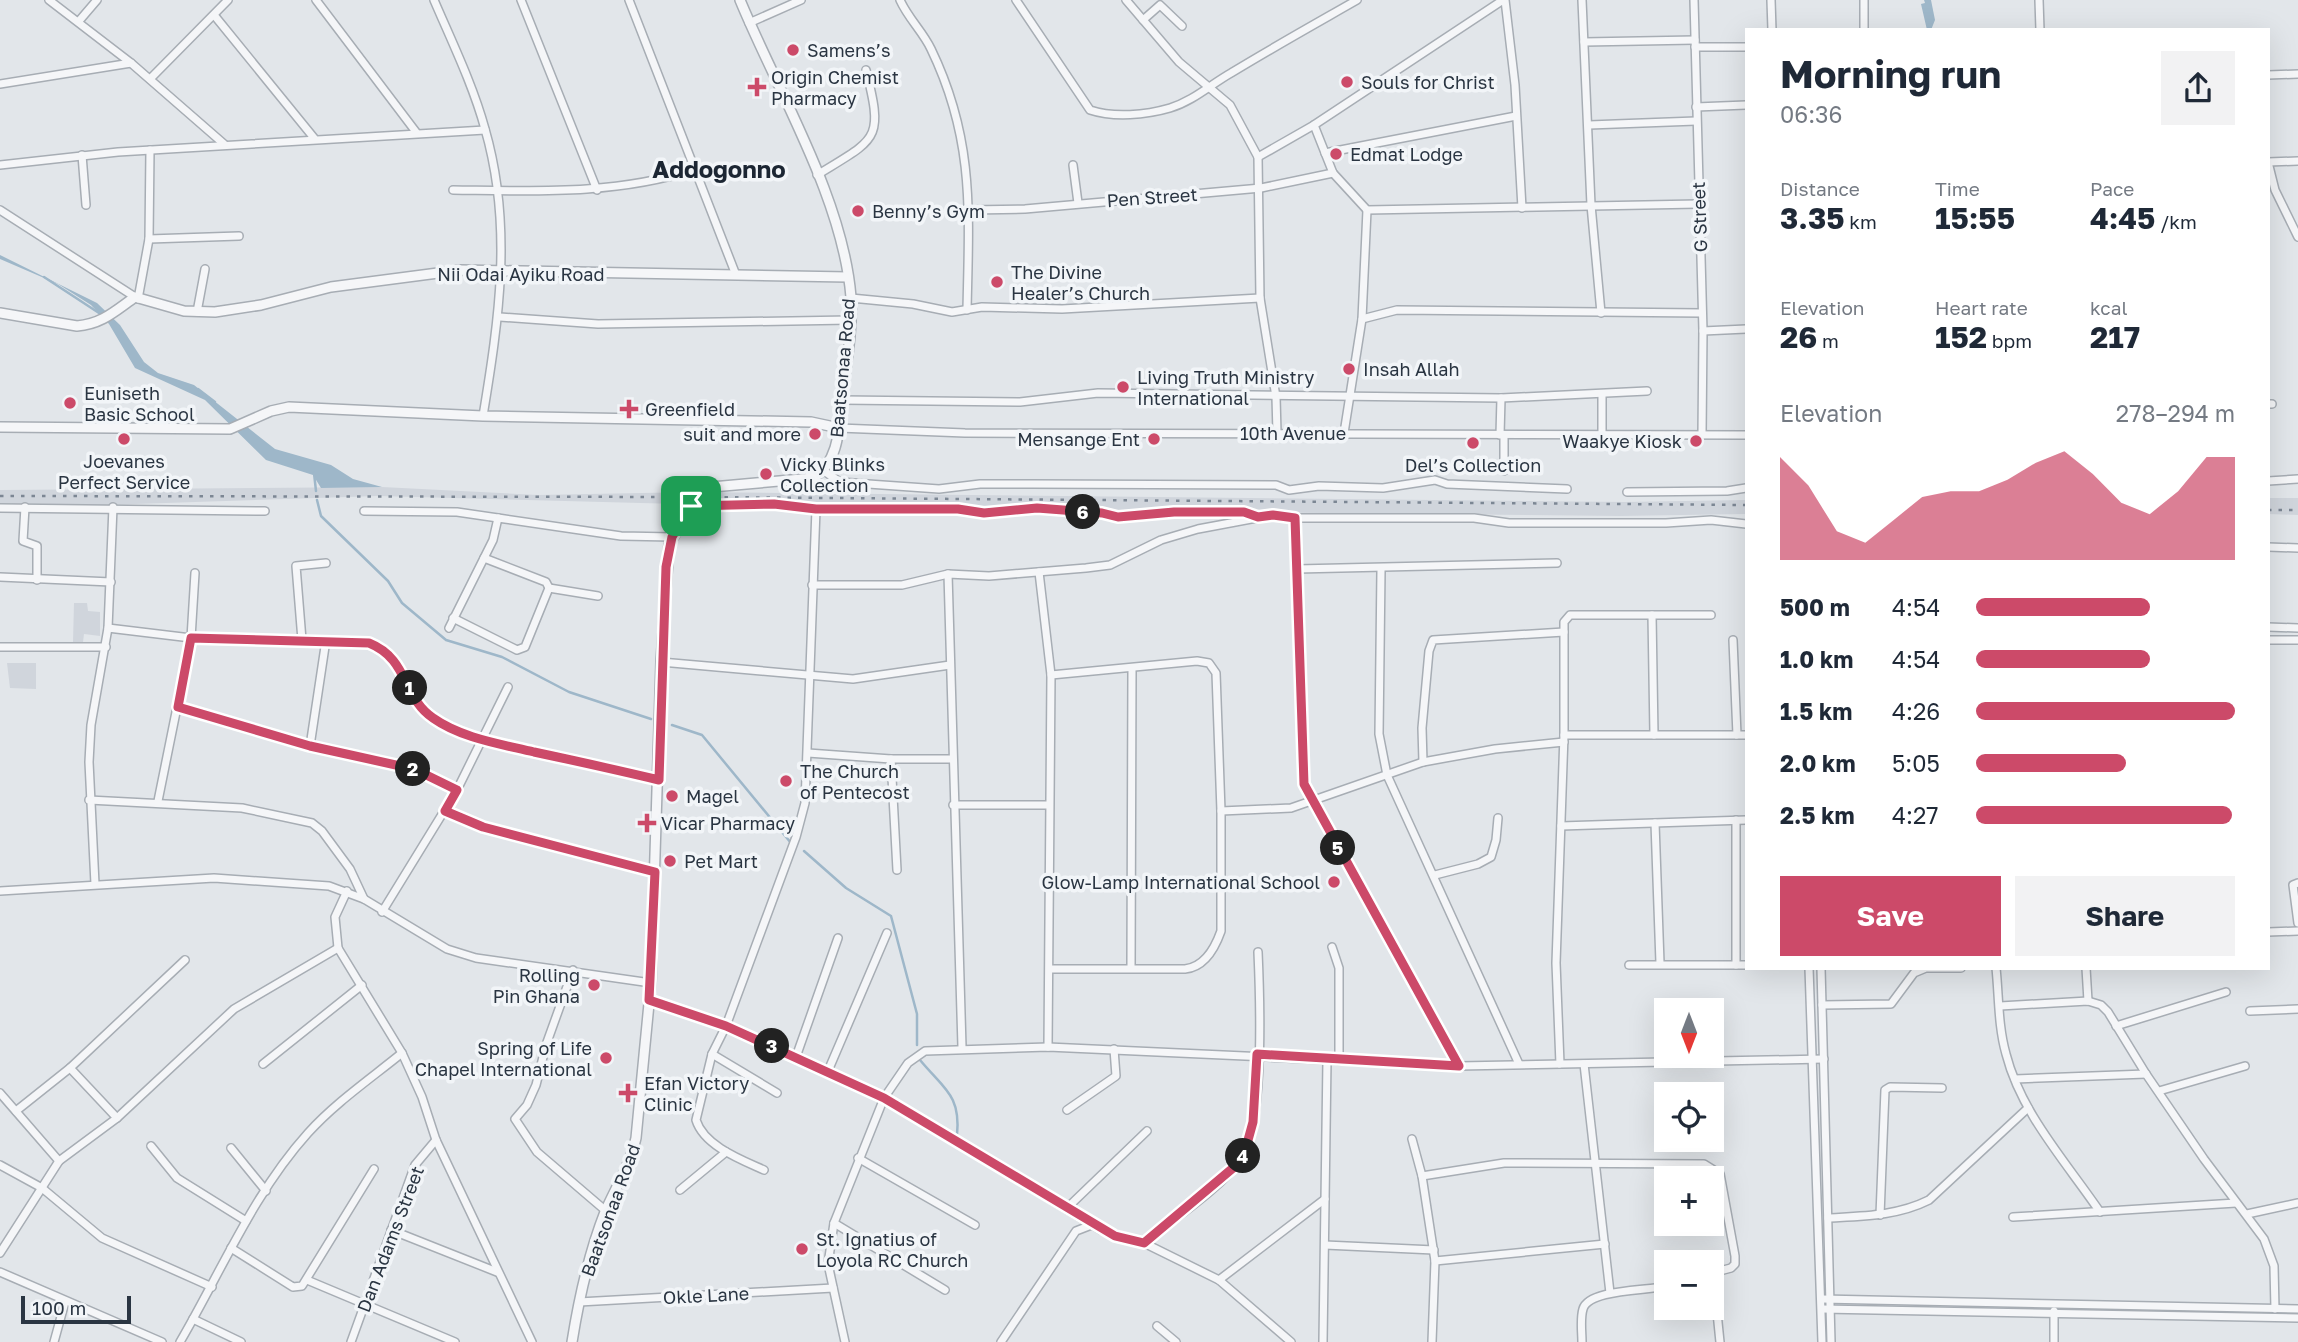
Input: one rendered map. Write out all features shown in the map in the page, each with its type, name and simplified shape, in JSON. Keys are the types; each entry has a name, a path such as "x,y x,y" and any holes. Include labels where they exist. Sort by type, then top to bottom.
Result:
{"street":[{"path":"49,0 131,63 224,145"},
{"path":"79,22 97,0"},
{"path":"150,79 228,0"},
{"path":"316,0 416,132"},
{"path":"434,0 485,130 498,190 502,271 500,317 483,416"},
{"path":"521,0 597,190"},
{"path":"629,0 736,275"},
{"name":"Baatsonaa Road","path":"572,1342 579,1302 606,1212 631,1158 636,1138 651,983 661,662 666,567 672,537 691,506 712,486 813,478 824,471 833,456 839,428 850,320 848,277 832,210 740,0"},
{"path":"749,23 801,0"},
{"path":"900,0 931,48 957,117 968,171 970,210 967,310"},
{"path":"1016,0 1090,110 1101,114 1130,114 1170,108 1357,0"},
{"path":"1126,0 1179,62 1230,105 1258,157 1261,188 1260,298 1276,397 1277,433"},
{"path":"1258,157 1314,125 1504,0 1522,208"},
{"path":"1582,0 1591,205 1601,313"},
{"name":"G Street","path":"1694,0 1703,331 1702,434"},
{"path":"1771,0 1772,28"},
{"path":"1864,0 1864,28"},
{"path":"2039,0 2040,28"},
{"path":"1143,19 1160,5 1182,26"},
{"path":"214,15 314,138"},
{"path":"1584,42 1745,47"},
{"path":"0,84 131,63"},
{"path":"817,175 865,145 874,133 876,110 866,69"},
{"path":"2270,75 2298,74"},
{"path":"1696,107 1745,105"},
{"path":"1325,153 1516,116"},
{"path":"1589,125 1696,121"},
{"path":"1314,125 1333,173 1367,210 1362,318 1344,433"},
{"path":"0,165 82,155 314,138 485,130"},
{"path":"0,313 78,326 90,325 111,316 136,298 149,239 150,150"},
{"path":"82,155 86,205"},
{"path":"2270,162 2298,161"},
{"path":"1073,165 1079,203"},
{"path":"453,190 597,190 630,187 695,169"},
{"path":"2270,170 2275,190 2298,237"},
{"name":"Pen Street","path":"970,210 1025,209 1261,188 1333,173"},
{"path":"1367,210 1698,204"},
{"path":"0,210 136,298"},
{"path":"149,239 239,236"},
{"path":"197,312 205,269"},
{"name":"Nii Odai Ayiku Road","path":"136,298 197,312 251,307 331,287 461,271 848,277"},
{"path":"851,298 913,304 952,312 982,307 1062,309 1260,298"},
{"path":"1362,318 1397,310 1702,313"},
{"path":"500,317 598,324 850,320"},
{"path":"1703,331 1745,329"},
{"path":"842,400 1020,402 1098,393 1501,398 1647,391"},
{"path":"1602,395 1602,435"},
{"path":"1501,398 1504,471"},
{"path":"0,427 230,429 271,411 289,407 483,416 811,422 839,428"},
{"name":"10th Avenue","path":"839,428 965,433 1745,435"},
{"path":"824,471 840,482 939,489 980,484 1154,483 1276,485 1289,490 1319,486 1383,488 1435,480 1447,484 1567,489"},
{"path":"2270,481 2298,480"},
{"path":"1627,492 1727,491 1745,488"},
{"path":"691,506 774,504 816,509 958,509 984,513 1037,508 1102,513 1118,517 1174,512 1244,512 1258,517"},
{"path":"24,506 23,541 37,546 37,580"},
{"path":"95,884 89,800 91,725 108,628 113,507"},
{"path":"0,508 113,507 265,511"},
{"path":"764,1170 726,1152 698,1126 696,1120 712,1054 726,1026 796,837 805,803 816,509"},
{"path":"364,511 457,512 621,536 672,537"},
{"path":"812,585 902,585 948,574 989,576 1110,565 1161,540 1273,515 1295,518 1474,517 1509,523 1711,520 1745,524"},
{"path":"449,628 484,558 498,518"},
{"path":"1295,518 1301,768 1304,784 1459,1066"},
{"path":"2270,548 2298,548"},
{"path":"453,618 522,650 549,588 547,582 484,558"},
{"path":"302,640 296,566 326,563"},
{"path":"1297,569 1557,563"},
{"path":"1381,569 1379,734 1387,775 1435,874 1519,1064"},
{"path":"1039,572 1051,675 1051,969 1048,1047"},
{"path":"158,801 191,638 195,573"},
{"path":"948,574 951,759 962,1047"},
{"path":"0,577 111,582"},
{"path":"549,588 598,596"},
{"path":"1560,1064 1556,963 1562,826 1565,618 1570,615 1711,615"},
{"path":"1652,615 1654,735"},
{"path":"2270,627 2298,628"},
{"path":"108,628 191,638 369,643 385,650 399,665 416,702 429,716 481,740 659,780"},
{"path":"1423,762 1422,728 1429,650 1433,640 1564,632"},
{"path":"310,746 326,640"},
{"path":"1732,640 1737,735"},
{"path":"2270,640 2298,640"},
{"path":"0,646 106,647"},
{"path":"1051,675 1197,661 1209,663 1216,673 1221,811 1221,931 1215,948 1194,968 1051,969"},
{"path":"661,662 853,679 950,665"},
{"path":"1131,968 1132,669"},
{"path":"382,912 457,790 508,687"},
{"path":"178,707 310,746 414,769 457,790"},
{"path":"1221,811 1291,807 1423,762 1494,749 1564,739 1745,735"},
{"path":"808,753 891,760 951,759"},
{"path":"891,760 897,870"},
{"path":"89,800 158,801 242,808 312,823 322,831 350,869 364,899"},
{"path":"953,805 1049,805"},
{"path":"445,811 483,827 655,872"},
{"path":"1435,874 1478,864 1490,857 1496,840 1498,818"},
{"path":"1736,820 1736,965"},
{"path":"1562,826 1745,820"},
{"path":"1655,823 1660,963"},
{"path":"0,891 214,878 293,883 347,891 422,937 476,958 651,983"},
{"path":"2298,883 2293,885 2298,923"},
{"path":"347,891 335,917 338,948 402,1053 422,1097 436,1140 532,1342"},
{"path":"2270,932 2298,931"},
{"path":"828,1070 887,933"},
{"path":"796,1057 838,938"},
{"path":"1332,947 1339,968 1339,1061"},
{"path":"0,1253 60,1161 117,1118 234,1009 338,948"},
{"path":"1144,1243 1233,1168 1245,1151 1253,1122 1258,952"},
{"path":"16,1111 70,1068 184,960"},
{"path":"1629,965 1745,965"},
{"path":"573,970 546,1045 536,1086 527,1105 515,1119 537,1152 606,1212"},
{"path":"1809,970 1826,1299"},
{"path":"1821,970 1828,1218 1826,1309 1822,1342"},
{"path":"1822,1005 1891,1004 1895,1002 1904,983 1921,970"},
{"path":"1996,970 2000,1030 2015,1079 2028,1108 2100,1212"},
{"path":"2086,970 2088,1001"},
{"path":"263,1063 362,985"},
{"path":"2116,1026 2226,992"},
{"path":"649,1000 726,1026 828,1070 884,1098 1115,1236 1144,1243 1219,1280 1292,1342"},
{"path":"2000,1006 2088,1001 2101,1005 2236,1203 2247,1214 2273,1257 2275,1309"},
{"path":"2250,1011 2298,1009"},
{"path":"845,1342 828,1264 834,1223 884,1098 908,1063 918,1054 962,1047 1048,1047 1257,1054 1339,1061 1459,1066 1825,1059"},
{"path":"1067,1110 1116,1076 1114,1049"},
{"path":"180,1342 246,1221 307,1133 402,1053"},
{"path":"712,1054 777,1093"},
{"path":"1323,1342 1327,1060"},
{"path":"1584,1063 1610,1293"},
{"path":"2159,1091 2245,1066"},
{"path":"70,1068 117,1118"},
{"path":"2015,1079 2146,1074"},
{"path":"1880,1215 1885,1090 1890,1087 1942,1088"},
{"path":"0,1093 60,1161"},
{"path":"1828,1218 1880,1215 1915,1207 1929,1200 2028,1108"},
{"path":"1067,1208 1147,1131"},
{"path":"1412,1139 1423,1175 1434,1250 1432,1342"},
{"name":"Dan Adams Street","path":"351,1342 415,1165 436,1140"},
{"path":"152,1146 177,1178 246,1221"},
{"path":"231,1148 266,1191"},
{"path":"680,1190 726,1152"},
{"path":"858,1158 975,1225"},
{"path":"1423,1175 1504,1163 1703,1164 1714,1168 1720,1174 1735,1264 1724,1270"},
{"path":"0,1165 42,1188 102,1238 212,1287"},
{"path":"231,1248 293,1287 302,1286 374,1169"},
{"path":"1219,1280 1325,1199"},
{"path":"2013,1217 2236,1203"},
{"path":"2247,1214 2298,1203"},
{"path":"834,1223 944,1290"},
{"path":"1001,1342 1076,1231 1094,1224"},
{"path":"391,1230 497,1272"},
{"path":"1435,1261 1605,1244"},
{"path":"1325,1245 1434,1250"},
{"path":"0,1272 162,1342"},
{"path":"307,1280 455,1342"},
{"name":"Okle Lane","path":"579,1302 833,1288"},
{"path":"1582,1342 1585,1305 1610,1293 1654,1288"},
{"path":"1826,1299 2298,1318"},
{"path":"54,1342 65,1301"},
{"path":"1826,1309 2298,1310"},
{"path":"1826,1309 1831,1342"},
{"path":"2054,1309 2054,1342"},
{"path":"194,1319 241,1342"},
{"path":"1717,1320 1720,1342"},
{"path":"1157,1326 1176,1342"}],"shaded area":[{"path":"382,487 538,495 694,492 1625,502 1745,500 1745,514 1620,516 826,508 378,496 105,505 0,504 0,490"},
{"path":"2270,498 2298,498 2298,515 2270,514"},
{"path":"74,603 87,603 88,611 100,612 100,636 84,634 83,642 73,642"},
{"path":"7,663 36,663 36,689 10,688"}],"water":[{"path":"1924,0 1931,0 1935,20 1932,28 1927,28 1921,4 1925,3"},
{"path":"0,255 97,303 120,325 144,362 158,373 194,385 275,449 331,465 353,479 382,487 321,488 313,475 266,460 205,400 135,368 109,324 91,305 58,284 0,259"}],"waterway":[{"path":"44,277 99,313"},
{"path":"198,389 215,402"},
{"path":"314,473 316,491"},
{"path":"317,500 321,516 388,581 402,603 446,640 502,657 569,692 651,719"},
{"path":"672,725 702,735 791,843"},
{"path":"804,851 846,888 891,916 917,1014 917,1045"},
{"path":"920,1060 953,1101 958,1121 957,1135"}],"railway":[{"path":"0,496 701,497 1745,505"},
{"path":"2270,510 2298,510"}],"place":[{"name":"Samens’s","path":"793,50"},
{"name":"Souls for Christ","path":"1347,82"},
{"name":"Origin Chemist Pharmacy","path":"757,87"},
{"name":"Edmat Lodge","path":"1336,154"},
{"name":"Benny’s Gym","path":"858,211"},
{"name":"The Divine Healer’s Church","path":"997,282"},
{"name":"Insah Allah","path":"1349,369"},
{"name":"Living Truth Ministry International","path":"1123,387"},
{"name":"Euniseth Basic School","path":"70,403"},
{"name":"Greenfield","path":"629,409"},
{"name":"suit and more","path":"815,434"},
{"name":"Joevanes Perfect Service","path":"124,439"},
{"name":"Mensange Ent","path":"1154,439"},
{"name":"Waakye Kiosk","path":"1696,441"},
{"name":"Del’s Collection","path":"1473,443"},
{"name":"Vicky Blinks Collection","path":"766,474"},
{"name":"The Church of Pentecost","path":"786,781"},
{"name":"Magel","path":"672,796"},
{"name":"Vicar Pharmacy","path":"647,823"},
{"name":"Pet Mart","path":"670,861"},
{"name":"Glow-Lamp International School","path":"1334,882"},
{"name":"Rolling Pin Ghana","path":"594,985"},
{"name":"Spring of Life Chapel International","path":"606,1058"},
{"name":"Efan Victory Clinic","path":"628,1093"},
{"name":"St. Ignatius of Loyola RC Church","path":"802,1249"}],"district":[{"name":"Addogonno","path":"719,168"}],"route":[{"path":"774,504 816,509 958,509 984,513 1037,508 1102,513 1118,517 1174,512 1244,512 1258,517 1273,515 1295,518 1301,768 1304,784 1459,1066 1257,1054 1253,1122 1240,1160 1208,1191 1144,1243 1115,1236 884,1098 828,1070 726,1026 649,1000 655,872 483,827 445,811 457,790 414,769 366,761 178,707 191,638 369,643 385,650 399,665 416,702 436,721 481,740 659,780 666,567 672,537 691,506 774,504"}]}
